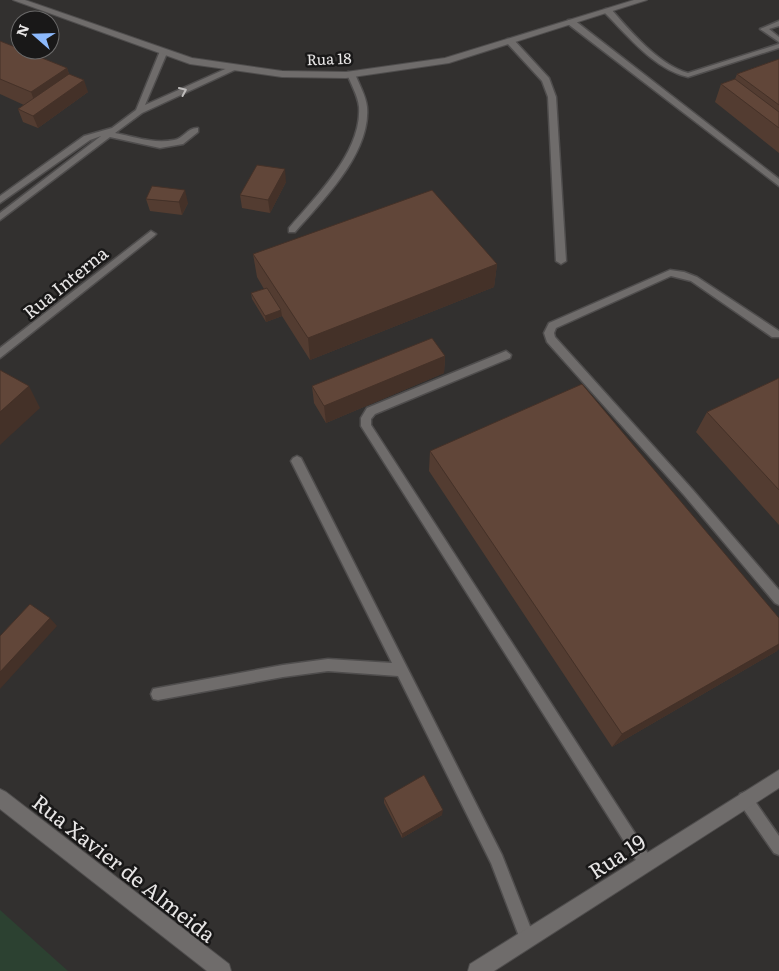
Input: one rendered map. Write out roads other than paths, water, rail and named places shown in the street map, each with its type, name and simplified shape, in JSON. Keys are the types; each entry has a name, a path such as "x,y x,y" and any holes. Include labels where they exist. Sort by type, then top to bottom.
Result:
{"street":[{"name":"Rua 18","path":"17,0 190,61 282,74 351,74 446,61 643,0"},
{"name":"Rua 19","path":"477,971 779,778"},
{"name":"Rua Xavier de Almeida","path":"0,798 222,971"}],"lane":[{"path":"608,11 628,33 661,62 680,74 688,74 779,46"},
{"path":"571,22 779,183"},
{"path":"779,23 764,29 779,40"},
{"path":"510,41 546,80 552,97 562,261"},
{"path":"138,111 163,53"},
{"path":"0,217 138,111 235,68"},
{"path":"292,230 329,186 352,152 363,128 363,105 351,74"},
{"path":"0,200 87,138 116,128"},
{"path":"109,134 160,145 180,142 195,130"},
{"name":"Rua Interna","path":"0,354 151,234"},
{"path":"776,334 694,279 670,273 552,326 549,333 551,339 688,492 779,599"},
{"path":"506,355 372,411 366,418 366,426 646,863"},
{"path":"298,461 497,860 526,939"},
{"path":"158,694 328,665 402,670"},
{"path":"745,799 779,848"}]}
